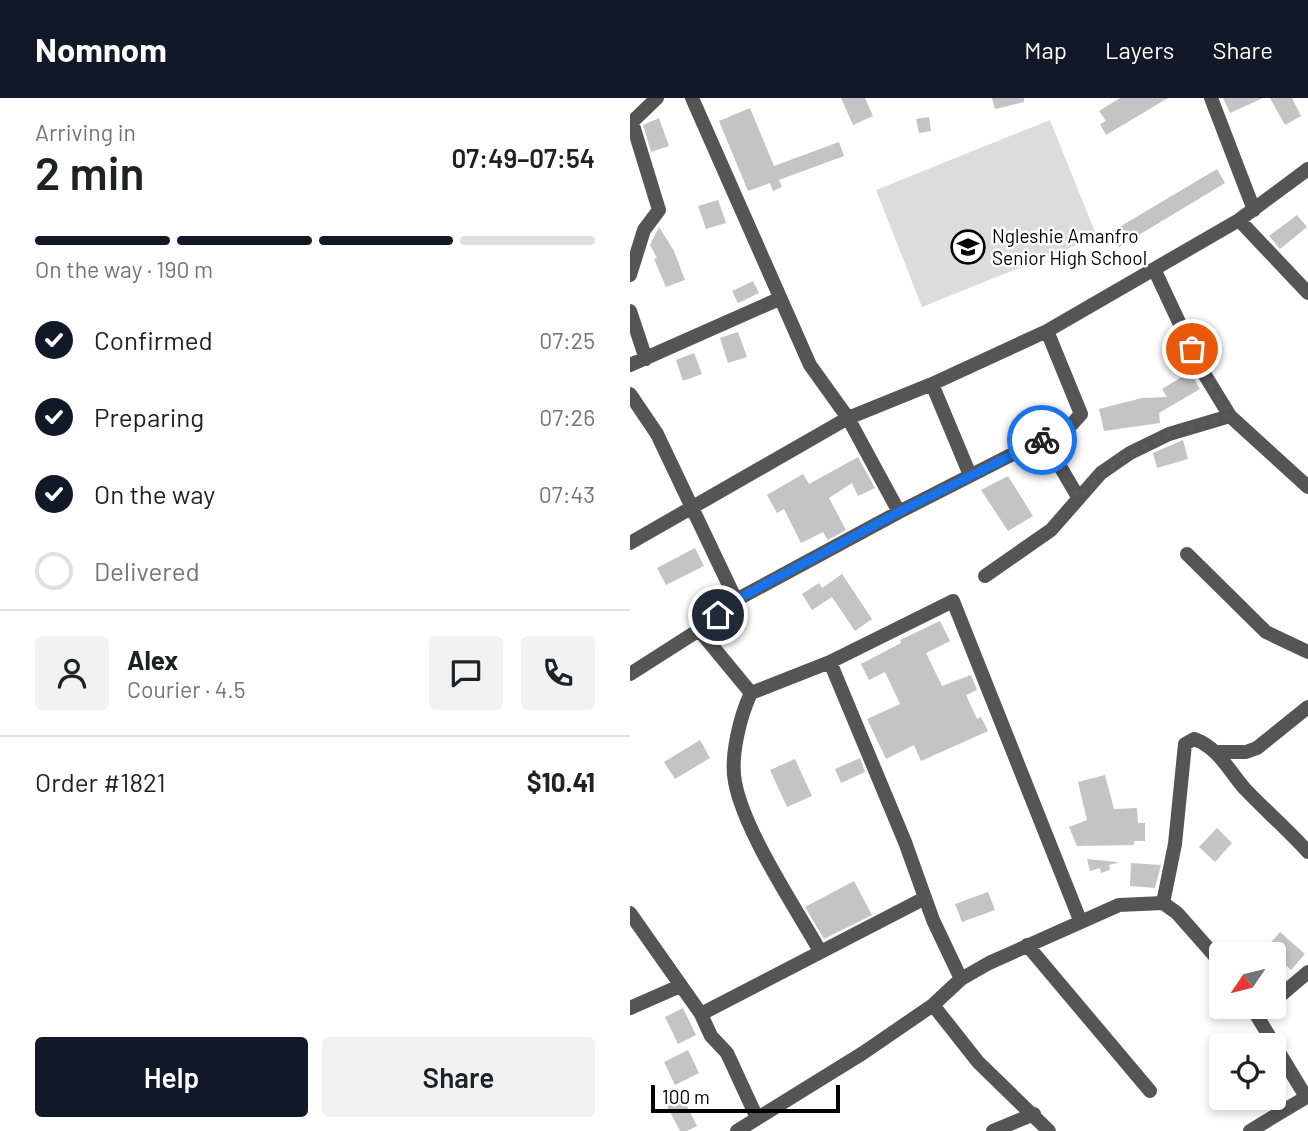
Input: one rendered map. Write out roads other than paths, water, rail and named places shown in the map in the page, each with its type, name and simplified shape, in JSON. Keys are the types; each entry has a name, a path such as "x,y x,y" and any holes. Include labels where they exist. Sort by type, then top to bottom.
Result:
{"street":[{"path":"630,275 644,230 659,210 632,122 657,98"},
{"path":"692,98 810,365 848,418 899,512"},
{"path":"1211,98 1254,210"},
{"path":"630,543 848,418 932,384 1047,331 1155,271 1239,220 1308,169"},
{"path":"1239,220 1308,293"},
{"path":"1155,271 1200,367 1230,416 1308,487"},
{"path":"630,365 779,299"},
{"path":"630,311 646,359"},
{"path":"630,674 699,630 736,600 899,512 1072,424 1081,414 1047,331"},
{"path":"932,384 970,475"},
{"path":"630,394 657,434 736,600"},
{"path":"985,576 1051,530 1101,472 1130,453 1169,434 1230,416"},
{"path":"1044,439 1079,497"},
{"path":"1187,554 1266,632 1308,652"},
{"path":"820,951 754,830 734,780 738,730 743,710 751,693 830,662 953,601 1080,919"},
{"path":"699,630 751,693"},
{"path":"830,662 858,724 925,898 961,979"},
{"path":"1215,752 1246,752 1257,748 1308,707"},
{"path":"1163,903 1175,844 1185,744 1194,739 1204,742 1215,752 1245,788 1308,852"},
{"path":"701,1014 925,898"},
{"path":"737,1131 863,1053 933,1005 961,979 1080,919 1119,905 1163,903 1177,913 1209,949"},
{"path":"630,913 701,1014 711,1036 727,1053 757,1118"},
{"path":"1027,945 1150,1091"},
{"path":"1286,991 1308,972"},
{"path":"630,1008 680,986"},
{"path":"933,1005 978,1062 1049,1131"},
{"path":"1250,1131 1307,1097 1263,1019"},
{"path":"993,1131 1034,1114"}],"place":[{"name":"Ngleshie Amanfro Senior High School","path":"968,247"}]}
